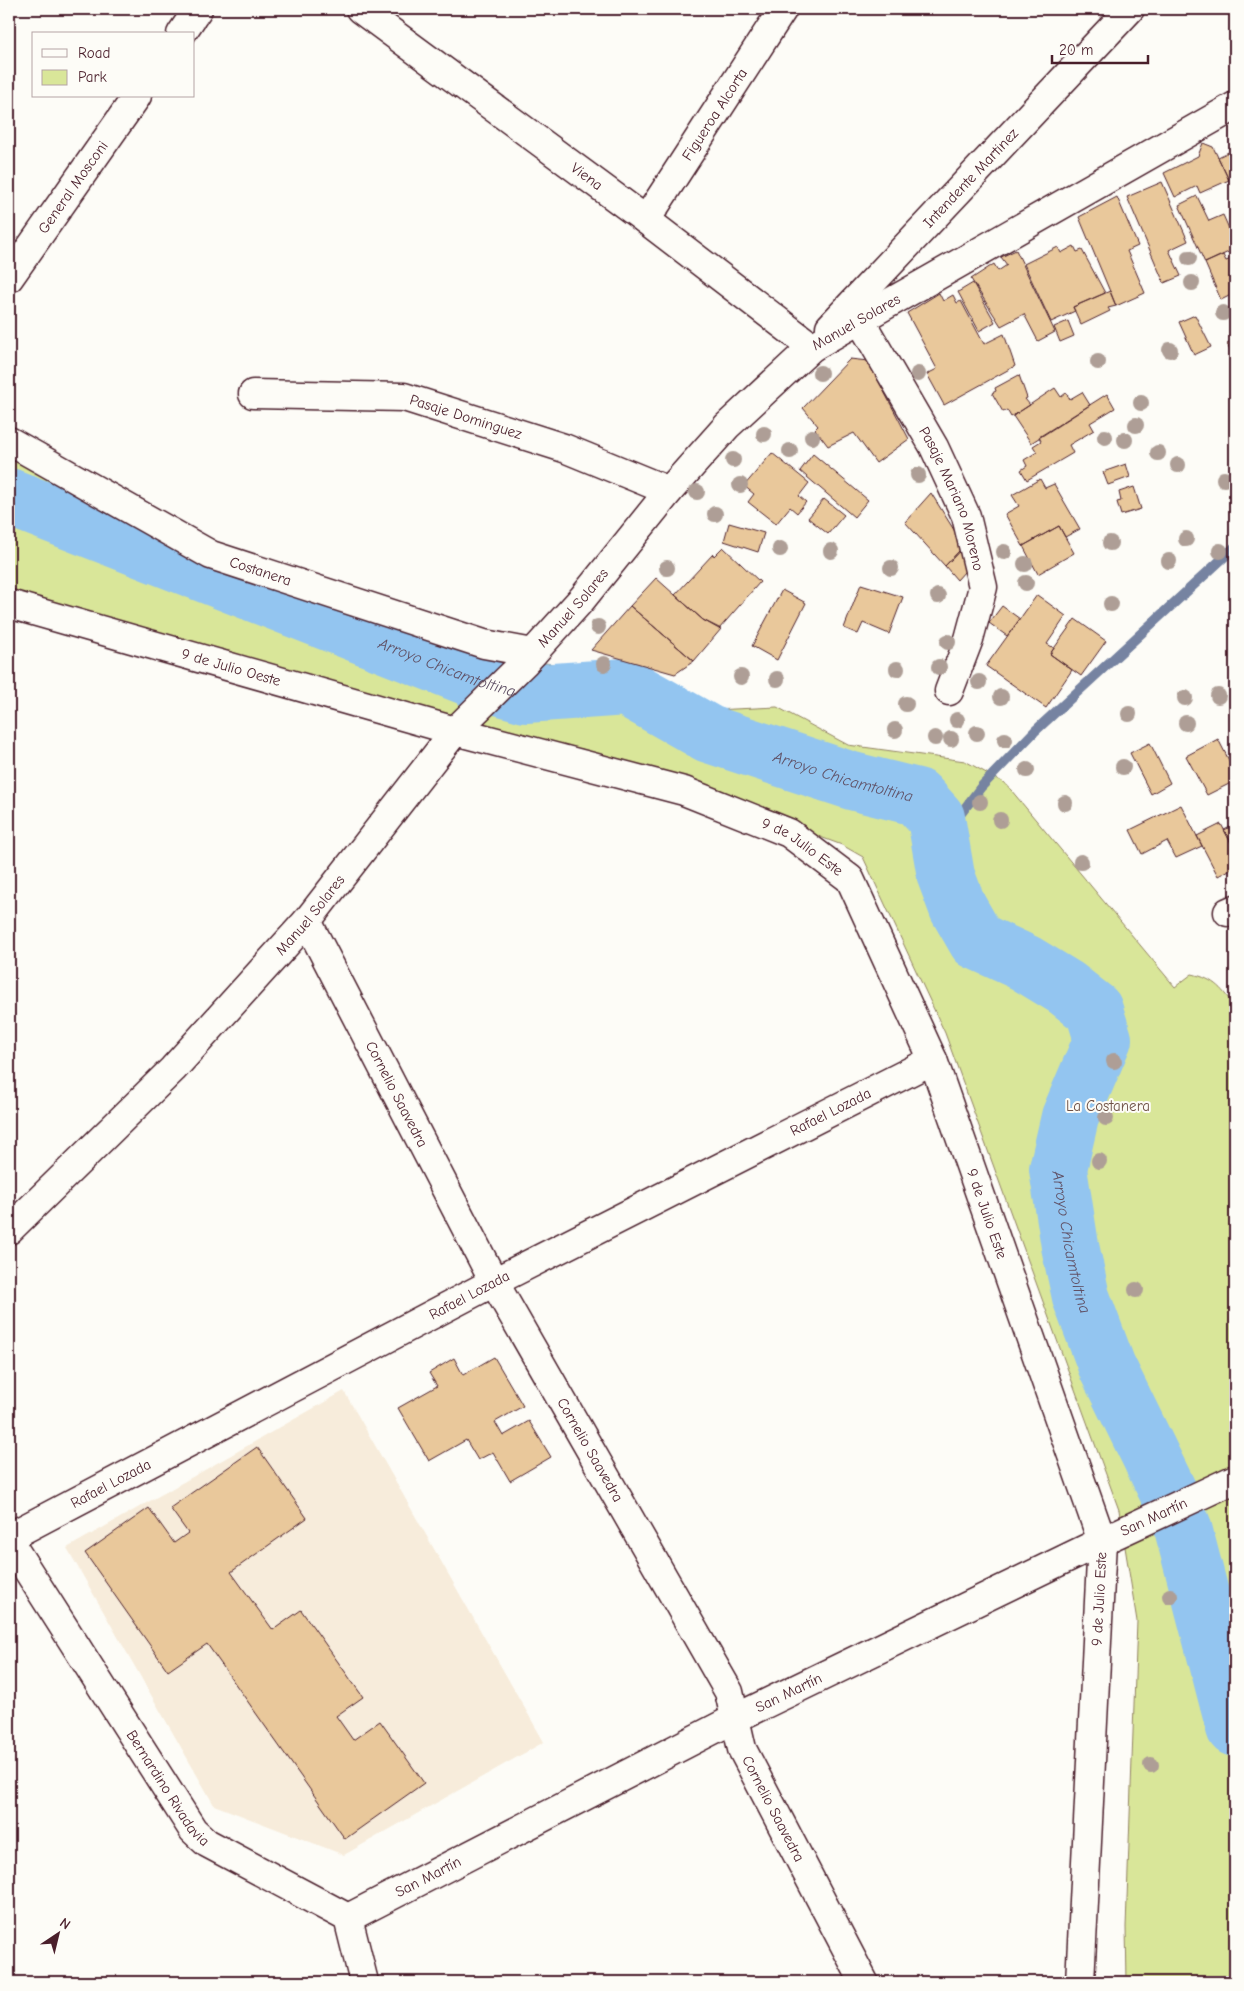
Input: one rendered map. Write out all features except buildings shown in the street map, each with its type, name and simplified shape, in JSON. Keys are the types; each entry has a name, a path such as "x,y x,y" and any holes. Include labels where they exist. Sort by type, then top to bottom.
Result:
{"street":[{"path":"182,32 198,9"},
{"name":"Viena","path":"360,9 646,220 812,347"},
{"name":"Figueroa Alcorta","path":"646,220 783,9"},
{"name":"Intendente Martinez","path":"812,347 1130,9"},
{"name":"General Mosconi","path":"9,278 136,98"},
{"name":"Manuel Solares","path":"9,1230 173,1069 308,921 460,726 528,658 582,599 668,491 727,426 812,347 1235,106"},
{"name":"Pasaje Mariano Moreno","path":"860,320 934,447 962,507 983,587 969,639 949,691"},
{"name":"Pasaje Dominguez","path":"253,394 404,397 564,448 668,491"},
{"name":"Costanera","path":"9,441 211,556 528,658"},
{"name":"9 de Julio Oeste","path":"9,604 460,726"},
{"name":"9 de Julio Este","path":"460,726 684,791 789,833 850,879 933,1060 1108,1538 1080,1982"},
{"name":"Cornelio Saavedra","path":"308,921 494,1282 729,1692 742,1749 864,1982"},
{"name":"Rafael Lozada","path":"9,1537 494,1282 933,1060"},
{"name":"San Martín","path":"348,1918 736,1718 1108,1538 1230,1482"},
{"name":"Bernardino Rivadavia","path":"9,1541 193,1830 207,1843 348,1918"},
{"path":"348,1918 364,1982"}],"shaded area":[{"path":"344,1391 544,1742 344,1855 214,1805 67,1548"}],"green space":[{"name":"La Costanera","path":"9,445 119,506 514,660 625,671 713,710 777,707 848,745 965,761 1006,784 1175,987 1192,974 1213,982 1226,996 1235,1008 1235,1982 1127,1982 1126,1927 1137,1621 1119,1510 945,1033 863,857 842,845 582,749 455,731 229,651 9,599"}],"waterway":[{"name":"Arroyo Chicamtoltina","path":"9,497 477,680 526,694 626,687 709,734 852,781 917,797 936,818 946,876 958,908 977,941 1025,963 1066,988 1094,1010 1103,1039 1070,1117 1058,1169 1070,1246 1081,1297 1107,1367 1171,1498 1183,1528 1235,1728"},
{"path":"940,841 981,787 1035,731 1235,547"}]}
